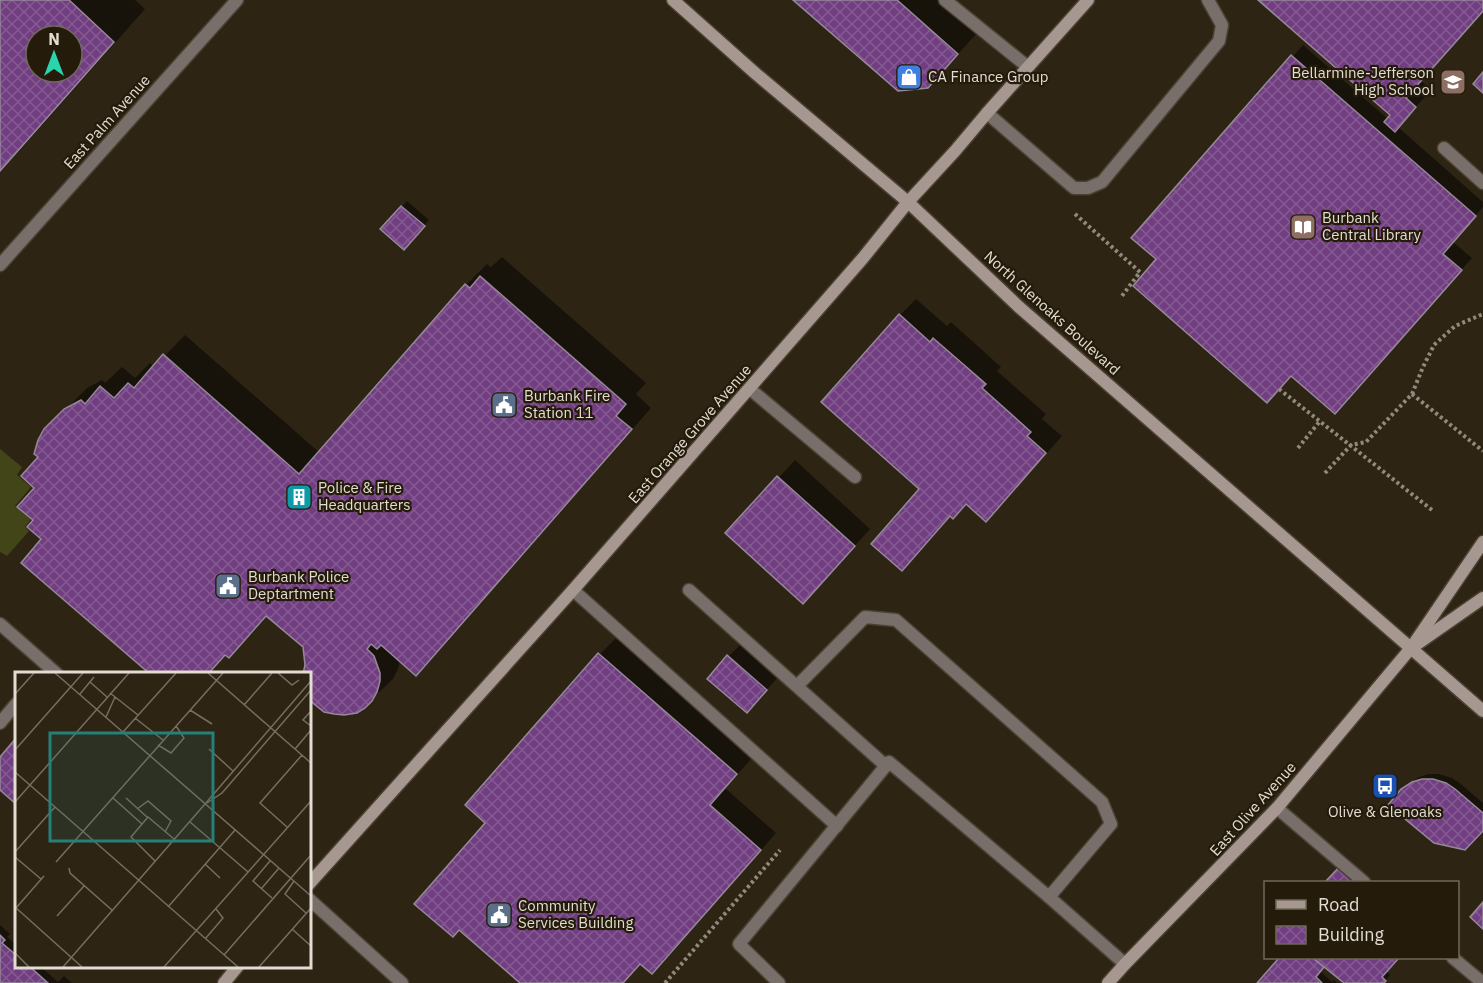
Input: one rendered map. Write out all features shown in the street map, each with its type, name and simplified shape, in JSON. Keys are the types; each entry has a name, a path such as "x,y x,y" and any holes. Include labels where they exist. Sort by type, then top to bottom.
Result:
{"main road":[{"name":"North Glenoaks Boulevard","path":"673,0 755,73 908,202 1019,307 1483,711"},
{"name":"East Orange Grove Avenue","path":"310,883 573,590 750,389 908,202 1088,0"},
{"name":"East Olive Avenue","path":"1108,983 1277,808 1412,648 1483,542"},
{"name":"East Olive Avenue","path":"1412,648 1483,598"},
{"path":"224,983 236,968"}],"street":[{"name":"East Palm Avenue","path":"0,265 237,0"},
{"path":"945,0 1028,68"},
{"path":"987,113 1074,188 1088,188 1102,182 1219,41 1222,25 1208,0"},
{"path":"1444,148 1483,183"},
{"path":"750,389 855,477"},
{"path":"573,590 837,826"},
{"path":"689,590 886,766"},
{"path":"797,686 866,617 896,620 1102,802 1111,824 1049,897"},
{"path":"0,624 50,672"},
{"path":"0,723 15,705"},
{"path":"779,983 739,944 889,762 1125,964"},
{"path":"1277,808 1363,881"},
{"path":"310,900 402,983"},
{"path":"1455,959 1483,983"}],"path":[{"path":"1103,238 1140,272 1122,296"},
{"path":"1325,473 1351,445 1366,442 1412,394 1434,345 1455,326 1483,314"},
{"path":"1279,389 1432,510"},
{"path":"1412,394 1483,451"},
{"path":"1298,448 1320,421"},
{"path":"665,983 780,850"}],"green space":[{"path":"0,449 22,467 17,475 31,487 15,506 31,519 25,527 29,531 7,556 0,552"}],"building":[{"path":"0,0 69,0 114,42 84,76 84,24 24,24 24,84 77,84 0,171"},
{"path":"793,0 897,0 958,54 928,88 898,91"},
{"path":"1258,0 1483,0 1483,11 1406,98 1416,107 1395,132 1384,122 1390,115"},
{"name":"Burbank Central Library","path":"1291,55 1476,216 1443,254 1462,270 1335,414 1291,376 1267,403 1133,286 1156,259 1131,238"},
{"path":"1483,72 1483,93 1473,84"},
{"path":"401,206 425,226 404,250 380,229"},
{"name":"Police & Fire Headquarters","path":"480,276 626,404 616,416 632,429 416,676 381,645 377,649 371,644 367,649 374,656 380,673 380,681 372,701 357,713 344,715 324,712 310,700 310,672 303,672 303,647 266,616 229,658 225,655 210,672 148,672 21,563 41,539 27,527 33,520 17,507 34,488 21,476 38,457 34,454 44,429 64,409 81,400 85,404 100,386 114,398 128,383 134,388 163,354 299,474 465,284 470,288"},
{"path":"899,314 930,342 933,338 986,384 982,388 1031,432 1027,436 1046,453 986,522 966,504 953,519 950,516 902,571 871,544 919,489 821,402"},
{"path":"777,476 855,546 803,604 725,533"},
{"path":"598,653 737,774 710,805 761,850 652,974 640,964 623,983 520,983 459,930 453,937 414,904 485,823 465,805"},
{"path":"727,655 767,690 747,713 707,679"},
{"path":"15,739 15,803 0,790 0,757"},
{"path":"1422,779 1433,779 1446,783 1483,813 1483,831 1465,850 1434,843 1388,805 1401,789"},
{"path":"1340,866 1358,881 1326,881"},
{"path":"1483,902 1483,929 1470,917"},
{"path":"0,935 5,940 2,943 15,954 15,968 31,968 48,983 0,983"},
{"path":"1278,959 1314,959 1324,967 1316,977 1322,983 1257,983"},
{"path":"1314,959 1398,959 1382,977 1386,981 1384,983 1344,983"}],"place":[{"name":"CA Finance Group","path":"909,77"},
{"name":"Bellarmine-Jefferson High School","path":"1453,82"},
{"name":"Burbank Central Library","path":"1303,227"},
{"name":"Burbank Fire Station 11","path":"504,405"},
{"name":"Police & Fire Headquarters","path":"299,497"},
{"name":"Burbank Police Deptartment","path":"228,586"},
{"name":"Olive & Glenoaks","path":"1385,786"},
{"name":"Community Services Building","path":"499,915"}]}
